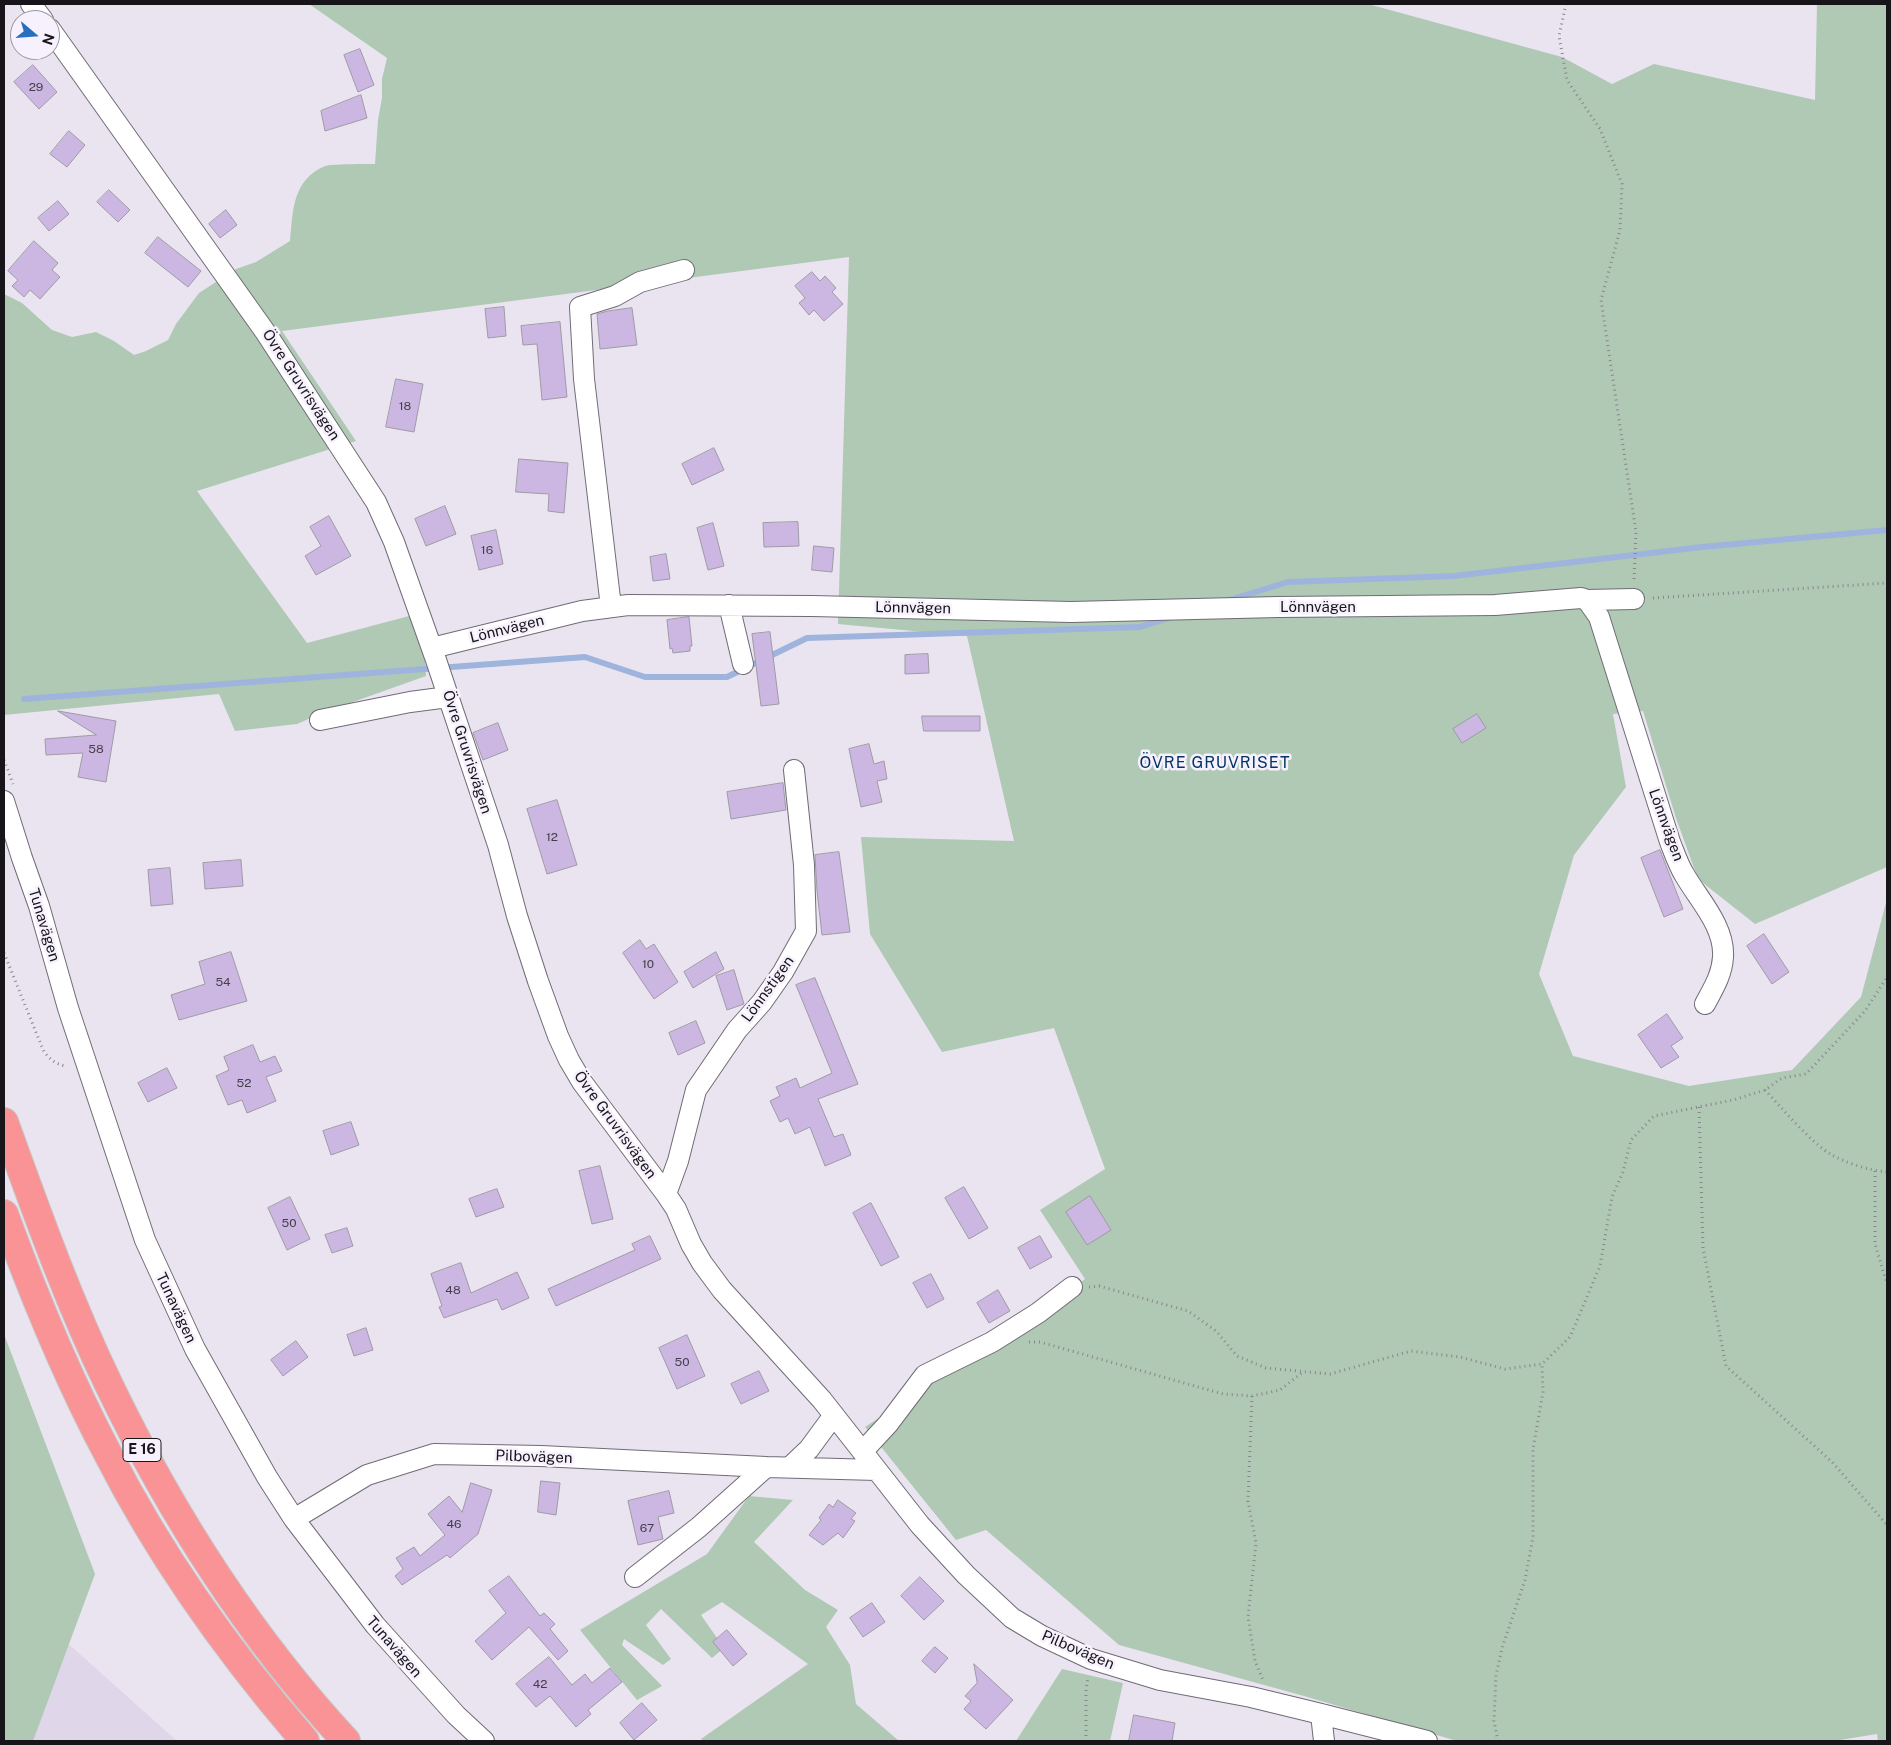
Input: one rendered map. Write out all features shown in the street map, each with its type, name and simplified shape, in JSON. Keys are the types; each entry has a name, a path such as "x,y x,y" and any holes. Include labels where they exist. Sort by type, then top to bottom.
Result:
{"highway":[{"name":"E 16","path":"4,1122 43,1228 107,1382 166,1495 197,1545 255,1630 299,1687 346,1741"},
{"name":"E 16","path":"4,1214 36,1299 76,1391 137,1507 201,1609 273,1704 305,1741"}],"street":[{"name":"Övre Gruvrisvägen","path":"60,43 257,319 367,488 394,542 498,845 517,916 538,981 569,1060 582,1082 676,1209 691,1244 722,1290 834,1415 877,1470"},
{"path":"611,607 586,403 580,307 615,296 640,282 684,270"},
{"name":"Lönnvägen","path":"436,661 582,611 611,607 729,605 1071,612 1214,608 1495,605 1581,598 1588,600 1599,617 1670,842 1684,873 1702,901 1722,940 1723,956 1721,968 1716,984 1705,1004"},
{"path":"1588,600 1634,599"},
{"path":"729,605 743,664"},
{"path":"320,720 448,696"},
{"name":"Lönnstigen","path":"666,1194 678,1161 696,1090 737,1030 762,1002 783,972 806,931 804,865 794,770"},
{"name":"Tunavägen","path":"9,794 22,858 145,1240 195,1349 267,1477 294,1519 375,1625 456,1715 484,1741"},
{"path":"863,1452 888,1424 925,1376 992,1342 1038,1313 1072,1287"},
{"path":"790,1467 809,1448 834,1415"},
{"name":"Pilbovägen","path":"294,1519 367,1475 434,1454 540,1456 766,1467 877,1470 920,1525 986,1596 1012,1618 1042,1636 1091,1659 1160,1680 1273,1702 1427,1741"},
{"path":"635,1577 699,1527 766,1467"},
{"path":"1321,1714 1324,1741"}],"path":[{"path":"1566,4 1559,36 1567,80 1600,129 1622,184 1620,230 1601,300 1636,532 1634,599 1887,583"},
{"path":"4,760 9,794"},
{"path":"4,953 44,1052 58,1065 70,1066 86,1061"},
{"path":"1099,1286 1188,1311 1216,1331 1237,1356 1266,1368 1330,1374 1411,1351 1460,1357 1505,1369 1542,1364 1570,1337 1600,1266 1612,1198 1623,1172 1631,1140 1654,1116 1733,1100 1765,1090 1782,1078 1806,1074 1865,1011 1887,977"},
{"path":"1765,1090 1814,1141 1831,1155 1875,1171 1887,1172"},
{"path":"1699,1107 1703,1248 1726,1366 1832,1462 1887,1525"},
{"path":"1875,1171 1875,1244 1887,1284"},
{"path":"992,1342 1040,1342 1223,1394 1252,1396 1280,1390 1304,1371"},
{"path":"1498,1741 1494,1721 1496,1676 1502,1648 1525,1580 1534,1537 1533,1448 1543,1392 1542,1364"},
{"path":"1252,1396 1248,1500 1256,1543 1248,1617 1255,1661 1273,1702"},
{"path":"1086,1741 1086,1690 1091,1659"}],"shaded area":[{"path":"16,1597 177,1741 4,1741"}],"green space":[{"path":"309,4 1368,4 1562,57 1612,84 1654,64 1815,100 1817,4 1887,4 1887,867 1755,924 1698,879 1676,818 1643,711 1613,714 1626,787 1574,855 1539,974 1573,1056 1689,1086 1792,1070 1861,997 1887,899 1887,1741 1878,1741 1877,1734 1834,1741 1457,1741 1119,1645 986,1530 956,1540 865,1427 1034,1316 1085,1279 1040,1210 1105,1169 1054,1028 942,1052 870,934 861,837 1014,841 967,636 838,624 849,257 282,331 356,441 197,491 307,643 413,615 425,646 426,676 322,713 297,724 235,731 219,694 4,715 4,294 22,303 52,330 72,337 96,332 114,341 134,355 146,351 168,340 176,324 199,293 236,269 256,262 290,241 296,198 306,179 314,172 329,165 375,164 378,120 382,98 382,79 387,58"},
{"path":"4,1334 95,1574 33,1741 4,1741"},
{"path":"749,1496 793,1500 754,1542 805,1590 838,1610 826,1627 850,1665 856,1704 899,1741 704,1741 701,1739 808,1664 722,1602 701,1615 724,1648 712,1658 661,1609 646,1625 671,1659 663,1665 624,1639 622,1645 662,1686 637,1700 580,1630 707,1554"},
{"path":"1062,1669 1123,1683 1110,1741 1016,1741"}],"building":[{"path":"360,49 374,85 358,92 344,55"},
{"path":"33,65 57,92 39,109 14,82"},
{"path":"361,95 367,118 325,131 321,111"},
{"path":"69,131 85,145 67,167 50,154"},
{"path":"109,190 130,210 118,222 97,202"},
{"path":"58,201 69,214 49,231 38,218"},
{"path":"226,210 237,225 220,238 209,224"},
{"path":"158,237 201,271 188,287 145,253"},
{"path":"34,241 58,263 52,270 60,277 40,299 30,290 24,297 12,286 18,280 8,271"},
{"path":"812,272 820,281 825,276 836,288 832,292 843,304 824,321 814,310 809,315 799,303 805,298 795,286"},
{"path":"504,307 506,336 488,338 485,309"},
{"path":"632,308 637,345 600,349 597,314"},
{"path":"560,322 567,397 542,400 537,344 523,345 521,326"},
{"path":"396,379 423,384 414,432 386,427"},
{"path":"714,448 724,470 692,485 682,464"},
{"path":"519,459 568,463 564,513 548,511 549,494 516,492"},
{"path":"445,506 456,534 426,546 415,519"},
{"path":"329,516 351,556 316,575 305,556 321,546 310,527"},
{"path":"798,522 799,546 764,547 763,523"},
{"path":"713,523 724,566 708,570 697,528"},
{"path":"496,530 503,564 479,570 471,536"},
{"path":"814,546 834,548 832,572 812,570"},
{"path":"666,554 670,579 653,581 650,557"},
{"path":"689,617 692,646 690,646 690,651 673,653 672,648 670,649 667,620"},
{"path":"770,632 779,704 761,706 752,634"},
{"path":"928,654 929,673 905,674 905,655"},
{"path":"58,711 116,721 106,782 78,777 83,753 46,755 45,739 96,735"},
{"path":"1477,714 1486,728 1462,743 1453,729"},
{"path":"922,716 980,716 980,731 924,731"},
{"path":"498,723 508,750 483,760 473,733"},
{"path":"869,744 874,764 884,761 887,779 877,781 882,802 861,807 849,749"},
{"path":"783,783 786,810 731,819 727,792"},
{"path":"557,800 577,865 547,874 527,809"},
{"path":"1660,850 1683,909 1664,917 1641,858"},
{"path":"839,852 850,932 822,935 815,855"},
{"path":"241,860 243,886 205,889 203,863"},
{"path":"170,868 173,904 151,906 148,870"},
{"path":"1764,934 1789,972 1772,984 1747,946"},
{"path":"640,940 646,949 654,944 678,982 654,999 623,953"},
{"path":"231,952 247,1001 179,1020 171,995 205,984 199,962"},
{"path":"716,952 724,969 693,988 684,972"},
{"path":"734,970 744,1004 727,1010 716,976"},
{"path":"815,978 858,1084 818,1099 834,1137 843,1134 851,1155 825,1166 810,1127 795,1134 788,1118 780,1122 770,1101 780,1096 776,1087 796,1078 800,1088 832,1073 796,985"},
{"path":"1667,1014 1683,1038 1671,1046 1679,1057 1661,1068 1638,1035"},
{"path":"696,1021 705,1043 678,1055 669,1033"},
{"path":"253,1045 260,1062 275,1056 282,1071 266,1077 276,1101 247,1113 242,1100 228,1105 216,1076 229,1070 224,1057"},
{"path":"167,1068 177,1088 148,1102 138,1083"},
{"path":"351,1122 359,1145 331,1155 323,1131"},
{"path":"600,1166 613,1219 592,1224 579,1171"},
{"path":"964,1187 988,1228 969,1239 945,1198"},
{"path":"497,1189 504,1207 476,1217 469,1199"},
{"path":"1090,1196 1111,1230 1087,1245 1066,1212"},
{"path":"290,1197 310,1239 287,1250 268,1208"},
{"path":"871,1203 899,1257 881,1266 853,1213"},
{"path":"347,1228 353,1246 332,1253 325,1235"},
{"path":"650,1236 661,1259 556,1306 548,1289 635,1250 632,1244"},
{"path":"1040,1236 1052,1257 1030,1269 1018,1248"},
{"path":"461,1263 471,1293 517,1272 529,1298 502,1310 497,1299 444,1318 439,1307 442,1306 431,1274"},
{"path":"931,1274 944,1299 927,1308 913,1283"},
{"path":"998,1290 1010,1311 989,1323 977,1303"},
{"path":"366,1328 373,1350 354,1356 347,1335"},
{"path":"687,1335 705,1376 677,1389 659,1348"},
{"path":"296,1341 308,1357 283,1376 271,1360"},
{"path":"759,1371 769,1391 741,1404 731,1384"},
{"path":"541,1481 560,1483 556,1515 538,1512"},
{"path":"471,1483 492,1490 478,1534 450,1558 447,1555 402,1585 395,1576 403,1569 396,1558 414,1547 420,1556 445,1535 428,1514 449,1496 462,1512"},
{"path":"669,1491 674,1513 658,1517 663,1539 638,1545 628,1501"},
{"path":"838,1500 856,1513 851,1519 855,1521 843,1538 838,1533 823,1545 809,1535 821,1520 819,1518 829,1504 833,1507"},
{"path":"509,1576 540,1616 544,1613 555,1624 550,1629 568,1651 558,1660 529,1627 492,1660 475,1641 506,1613 489,1591"},
{"path":"920,1577 944,1601 924,1620 901,1596"},
{"path":"872,1603 885,1622 863,1637 850,1618"},
{"path":"727,1630 747,1654 733,1666 713,1642"},
{"path":"935,1647 948,1658 935,1673 922,1661"},
{"path":"549,1657 572,1685 585,1674 592,1683 610,1668 622,1682 588,1710 591,1714 576,1727 550,1696 536,1707 516,1684"},
{"path":"974,1664 1013,1700 986,1729 964,1709 971,1701 965,1696 977,1683"},
{"path":"642,1703 657,1720 634,1740 620,1723"},
{"path":"1134,1715 1175,1723 1172,1741 1129,1741"}],"waterway":[{"path":"1229,600 1288,582 1454,576 1702,547 1887,530"},
{"path":"24,699 585,657 645,677 727,677 807,638 1140,627 1169,618"}],"district":[{"name":"ÖVRE GRUVRISET","path":"1215,763"}]}
